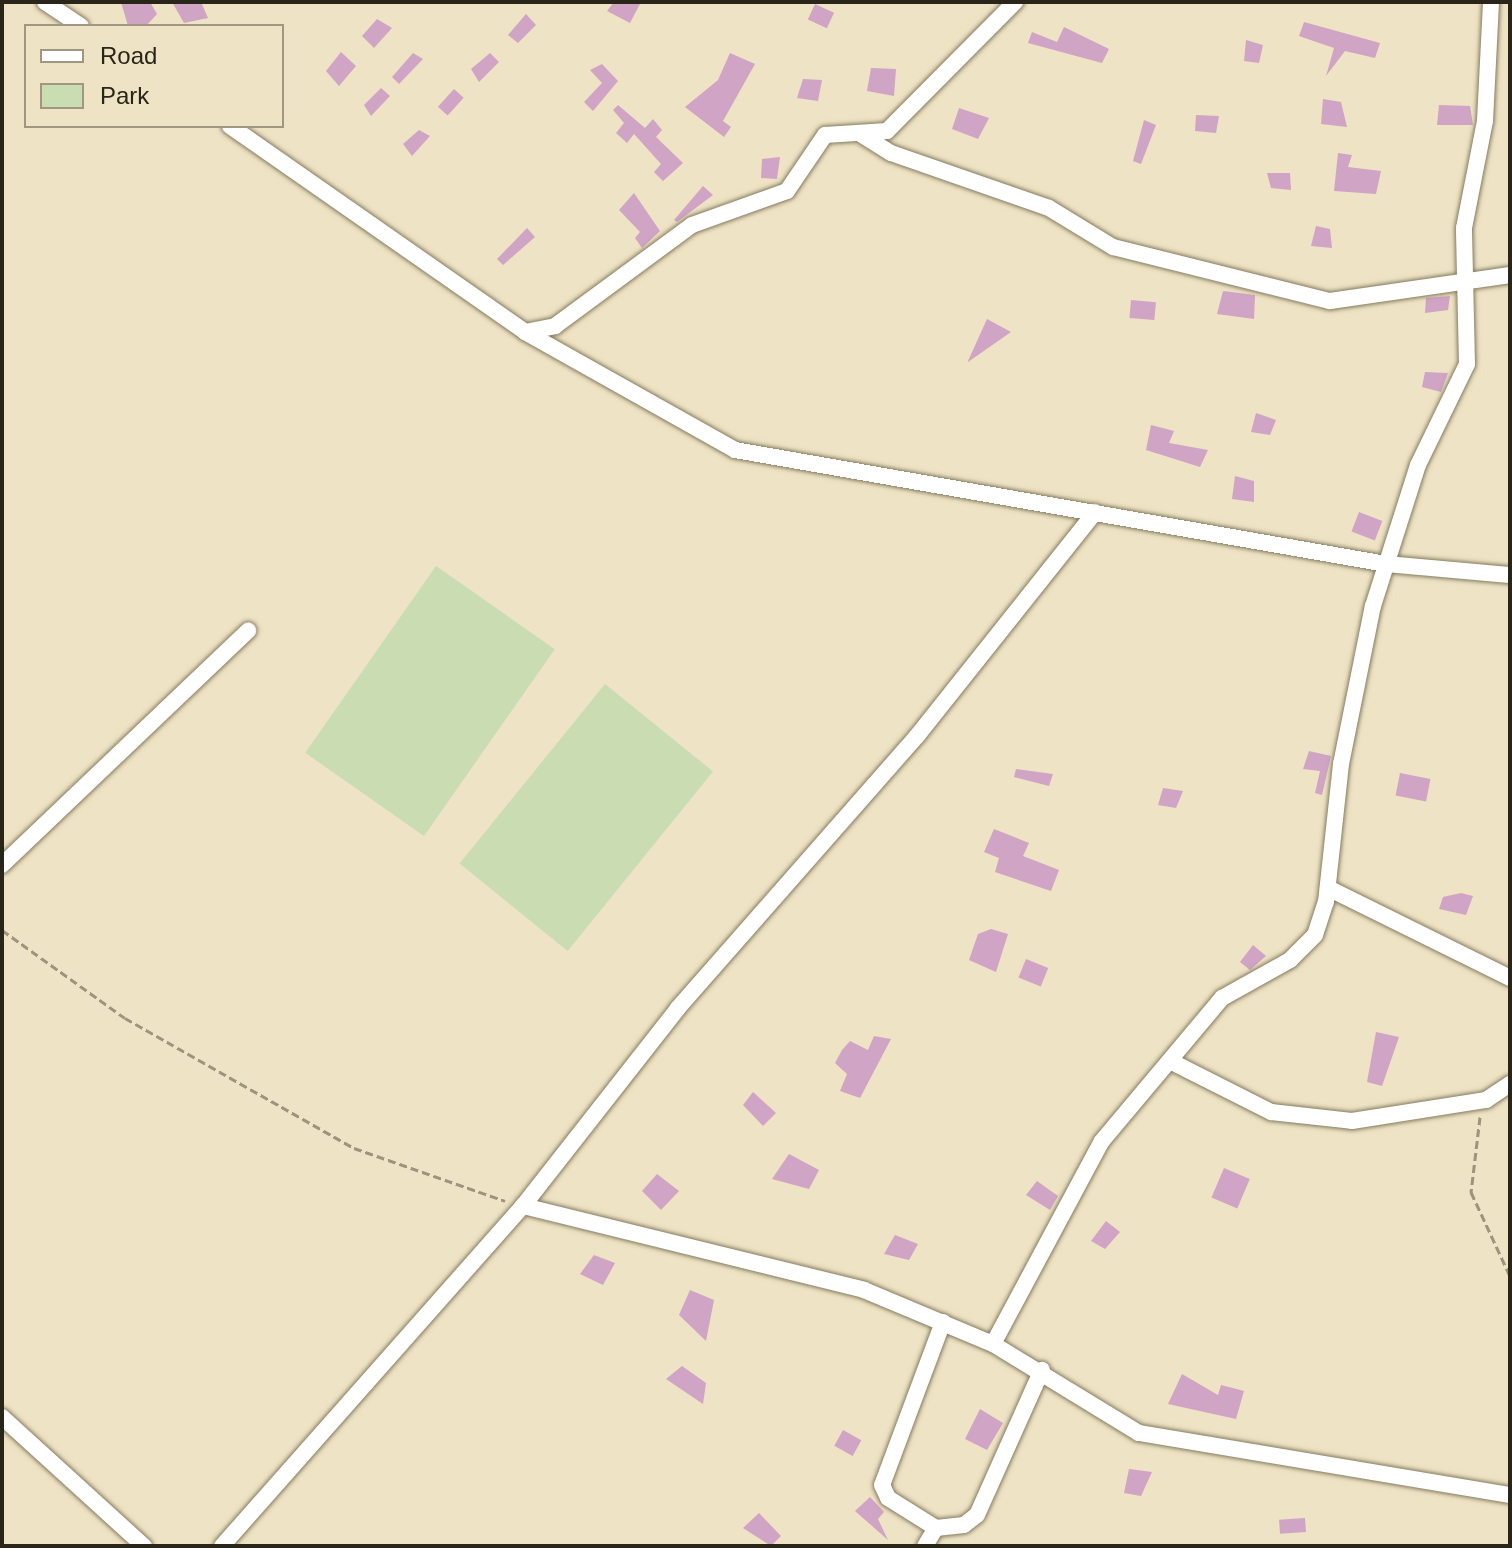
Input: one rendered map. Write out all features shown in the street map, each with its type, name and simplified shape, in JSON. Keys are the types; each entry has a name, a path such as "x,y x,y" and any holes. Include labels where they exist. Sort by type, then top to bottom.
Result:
{"street":[{"path":"45,2 78,24"},
{"path":"525,332 555,326 692,225 787,191 825,135 887,131 1015,2"},
{"path":"993,1344 1102,1141 1174,1063 1222,998 1290,960 1315,935 1328,888 1355,675 1418,465 1467,364 1464,228 1482,146 1491,2"},
{"path":"233,128 525,332 735,450 1386,564 1510,575"},
{"path":"862,135 891,153 1049,208 1113,247 1330,301 1386,298 1466,280 1510,275"},
{"path":"222,1546 523,1206 678,1008 917,736 1095,512"},
{"path":"2,865 248,631"},
{"path":"1328,888 1510,978"},
{"path":"1174,1063 1281,1116 1390,1119 1429,1104 1486,1100 1510,1084"},
{"path":"523,1206 768,1262 943,1322 1042,1370 1139,1433 1510,1495"},
{"path":"943,1322 882,1485 888,1498 936,1528 964,1525 977,1515 1042,1370"},
{"path":"2,1417 144,1546"},
{"path":"925,1546 936,1528"}],"path":[{"path":"2,930 125,1018 354,1148 523,1206"},
{"path":"1486,1100 1471,1192 1510,1276"}],"green space":[{"path":"436,566 555,649 424,836 305,753"},
{"path":"605,684 713,771 568,951 460,864"}],"building":[{"path":"121,2 150,2 157,14 148,24 127,24"},
{"path":"172,2 201,2 208,18 184,23"},
{"path":"614,2 641,2 630,23 607,11"},
{"path":"815,4 834,13 827,28 808,19"},
{"path":"526,14 536,25 518,43 508,35"},
{"path":"377,19 392,28 374,48 362,36"},
{"path":"1304,22 1380,43 1375,58 1345,51 1326,76 1334,48 1299,36"},
{"path":"1064,27 1109,49 1102,63 1028,43 1032,32 1057,42"},
{"path":"1246,40 1263,45 1259,63 1244,61"},
{"path":"341,52 356,66 339,86 326,71"},
{"path":"413,53 423,59 399,84 392,77"},
{"path":"490,53 499,62 479,82 471,69"},
{"path":"730,53 755,64 723,121 731,127 724,137 685,107 718,80"},
{"path":"602,64 618,81 593,111 584,102 602,83 590,70"},
{"path":"871,68 896,69 894,96 867,91"},
{"path":"803,79 822,80 818,101 797,98"},
{"path":"381,88 390,96 371,116 364,105"},
{"path":"454,89 464,98 448,116 438,107"},
{"path":"1323,99 1341,102 1347,127 1321,124"},
{"path":"618,105 645,128 653,119 662,130 656,137 683,163 663,181 654,172 661,164 634,134 627,143 616,133 624,123 613,110"},
{"path":"1439,105 1470,106 1473,125 1437,125"},
{"path":"959,108 989,118 978,139 952,129"},
{"path":"1196,115 1219,116 1216,133 1195,131"},
{"path":"1144,120 1156,125 1141,164 1133,161"},
{"path":"419,130 430,136 412,156 403,144"},
{"path":"1338,153 1352,155 1348,167 1381,171 1376,194 1334,191"},
{"path":"780,157 777,179 761,178 762,159"},
{"path":"1267,173 1290,173 1291,190 1271,188"},
{"path":"703,186 713,195 677,222 674,220"},
{"path":"634,193 660,231 642,248 635,238 640,232 619,210"},
{"path":"1316,226 1330,229 1332,248 1311,246"},
{"path":"527,228 535,237 503,265 497,259"},
{"path":"1223,291 1255,295 1254,319 1217,314"},
{"path":"1450,296 1448,310 1425,313 1426,298"},
{"path":"1131,300 1156,302 1154,320 1129,318"},
{"path":"987,319 1011,332 968,362 968,361"},
{"path":"1425,372 1448,373 1441,392 1422,387"},
{"path":"1256,413 1276,420 1270,435 1251,432"},
{"path":"1151,425 1174,431 1169,443 1208,450 1200,467 1146,450"},
{"path":"1235,476 1254,481 1254,502 1232,499"},
{"path":"1359,512 1382,521 1375,541 1351,532"},
{"path":"1309,751 1331,756 1322,795 1315,793 1320,771 1303,769"},
{"path":"1016,769 1053,774 1049,786 1014,777"},
{"path":"1400,773 1430,779 1426,801 1396,796"},
{"path":"1163,788 1183,791 1176,808 1158,805"},
{"path":"994,829 1029,843 1023,856 1059,870 1051,891 995,872 999,858 984,852"},
{"path":"1461,893 1473,896 1466,915 1439,909 1443,897"},
{"path":"991,929 1008,934 996,972 969,960 978,934"},
{"path":"1253,945 1266,956 1250,970 1240,962"},
{"path":"1026,959 1048,968 1041,987 1019,978"},
{"path":"1376,1032 1399,1037 1382,1086 1367,1082"},
{"path":"874,1036 891,1039 860,1098 840,1091 847,1074 835,1063 842,1050 850,1041 868,1050"},
{"path":"753,1092 776,1113 763,1126 743,1105"},
{"path":"789,1154 819,1170 809,1189 772,1179"},
{"path":"1224,1168 1250,1179 1237,1208 1211,1197"},
{"path":"657,1174 679,1191 661,1210 642,1191"},
{"path":"1037,1181 1058,1196 1050,1210 1026,1195"},
{"path":"1106,1221 1120,1232 1105,1249 1091,1241"},
{"path":"895,1235 918,1244 909,1260 884,1254"},
{"path":"594,1255 615,1263 603,1285 580,1274"},
{"path":"690,1290 714,1300 706,1341 679,1315"},
{"path":"682,1366 706,1383 703,1404 666,1379"},
{"path":"1182,1374 1218,1395 1221,1385 1244,1391 1236,1419 1168,1404"},
{"path":"980,1409 1003,1423 987,1450 965,1439"},
{"path":"843,1430 861,1440 853,1456 834,1446"},
{"path":"1129,1469 1152,1472 1141,1496 1124,1493"},
{"path":"870,1497 884,1512 878,1519 888,1540 855,1511"},
{"path":"759,1513 781,1536 771,1546 743,1528"},
{"path":"1305,1518 1306,1532 1280,1534 1279,1520"}]}
